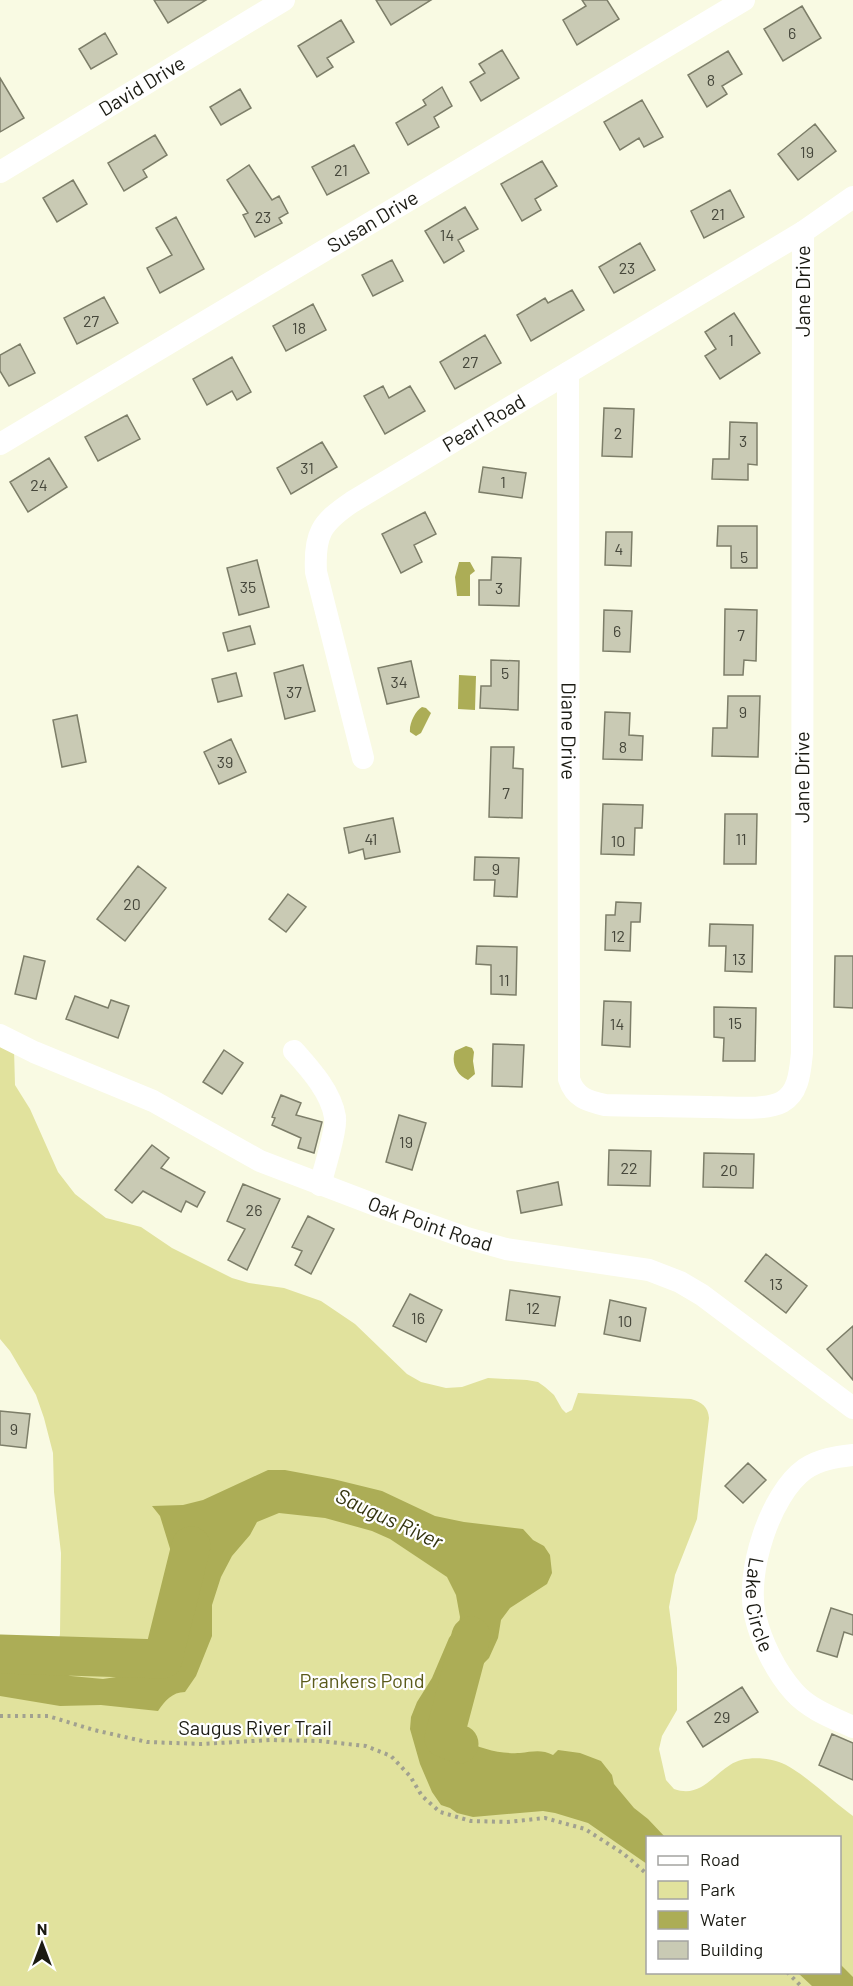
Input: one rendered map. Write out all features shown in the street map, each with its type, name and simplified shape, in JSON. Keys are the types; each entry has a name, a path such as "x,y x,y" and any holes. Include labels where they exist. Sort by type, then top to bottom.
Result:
{"street":[{"name":"David Drive","path":"0,172 284,0"},
{"name":"Susan Drive","path":"0,444 744,0"},
{"name":"Pearl Road","path":"363,758 316,572 316,547 324,524 352,502 803,232 853,197"},
{"name":"Jane Drive","path":"572,1088 584,1100 605,1105 755,1107 772,1106 782,1102 792,1094 798,1081 802,1053 803,232"},
{"name":"Diane Drive","path":"568,373 568,1059 572,1088"},
{"name":"Oak Point Road","path":"0,1035 34,1052 130,1090 260,1161 457,1235 506,1249 627,1266 665,1275 702,1295 853,1408"},
{"path":"294,1051 328,1095 335,1117 335,1128 320,1185"},
{"name":"Lake Circle","path":"853,1455 822,1460 806,1469 791,1482 778,1503 767,1528 756,1561 753,1588 755,1615 779,1673 795,1694 817,1710 853,1727"}],"path":[{"name":"Saugus River Trail","path":"0,1716 48,1716 94,1730 147,1742 201,1744 270,1740 320,1741 366,1746 390,1756 410,1776 422,1796 440,1812 471,1821 507,1822 545,1818 585,1829 624,1854 646,1873"},
{"path":"789,1974 801,1986"}],"green space":[{"name":"Prankers Pond","path":"0,1041 14,1049 15,1085 30,1109 58,1172 75,1194 106,1218 141,1227 172,1248 232,1278 284,1288 321,1301 355,1324 407,1374 421,1382 446,1388 462,1387 488,1378 538,1382 554,1395 566,1413 572,1410 578,1393 691,1399 701,1403 706,1408 709,1418 697,1519 675,1575 669,1607 677,1668 677,1710 662,1736 659,1749 666,1780 674,1789 691,1791 705,1785 735,1762 754,1758 767,1759 797,1771 853,1816 853,1986 0,1986 0,1658 41,1666 54,1654 60,1634 61,1553 54,1492 53,1453 36,1395 10,1351 0,1339"}],"water":[{"path":"459,562 470,562 475,571 470,575 470,596 457,596 455,577"},
{"path":"459,675 476,676 475,710 458,709"},
{"path":"422,707 431,713 421,733 416,736 410,732 410,725"},
{"path":"466,1046 472,1048 474,1052 475,1074 468,1080 458,1072 454,1059 455,1051"},
{"path":"268,1470 285,1470 382,1491 435,1516 523,1529 533,1540 544,1546 550,1555 552,1573 547,1584 510,1608 501,1620 498,1638 489,1658 476,1671 468,1673 460,1680 454,1705 463,1739 476,1746 498,1752 540,1751 553,1755 558,1750 580,1753 601,1761 612,1775 614,1784 634,1808 664,1836 646,1836 646,1863 588,1823 555,1813 543,1811 473,1817 457,1813 441,1805 432,1792 420,1764 410,1729 411,1717 417,1702 432,1678 449,1638 459,1624 456,1595 447,1577 390,1539 372,1531 325,1518 279,1513 257,1522 250,1535 232,1556 221,1577 212,1605 212,1636 196,1676 185,1692 173,1695 158,1711 101,1705 60,1706 0,1696 0,1656 29,1660 71,1676 103,1679 136,1674 163,1659 177,1647 182,1636 182,1620 172,1555 160,1516 152,1506 183,1505 203,1500"},
{"path":"841,1965 853,1977 853,1986 812,1986 799,1974 841,1974"}],"building":[{"path":"154,0 206,0 168,23"},
{"path":"376,0 431,0 391,25"},
{"path":"582,0 607,0 619,19 577,45 563,20 586,6"},
{"path":"802,6 821,38 783,61 764,29"},
{"path":"341,20 354,42 327,58 333,67 317,77 298,46"},
{"path":"105,33 117,54 91,69 79,49"},
{"path":"502,50 519,78 481,101 470,82 485,73 479,64"},
{"path":"728,51 742,74 722,86 727,94 707,107 688,75"},
{"path":"0,78 24,118 0,132"},
{"path":"442,87 452,106 434,117 439,127 408,145 396,123 426,105 423,100"},
{"path":"240,89 251,108 221,125 210,107"},
{"path":"642,100 663,137 644,147 639,138 620,150 604,122"},
{"path":"815,124 836,151 798,180 778,154"},
{"path":"155,135 167,155 143,170 147,177 124,191 108,163"},
{"path":"354,145 369,173 327,195 312,167"},
{"path":"542,161 557,186 535,199 541,210 522,221 501,184"},
{"path":"249,165 272,200 279,196 288,213 279,218 282,223 255,237 243,215 248,213 227,180"},
{"path":"73,180 87,204 57,222 43,198"},
{"path":"730,190 744,217 704,238 691,211"},
{"path":"465,207 478,229 458,240 464,251 444,263 425,231"},
{"path":"176,217 204,269 160,293 147,268 172,255 156,228"},
{"path":"640,243 655,270 614,293 599,267"},
{"path":"392,260 403,281 373,296 362,275"},
{"path":"572,290 584,310 531,341 517,315 545,298 548,303"},
{"path":"104,297 118,323 77,344 64,318"},
{"path":"313,304 326,330 286,351 273,326"},
{"path":"734,313 760,353 720,379 705,356 716,349 705,332"},
{"path":"485,335 501,363 455,389 440,362"},
{"path":"20,344 35,373 9,386 0,371 0,355"},
{"path":"232,357 251,392 237,400 232,391 207,405 193,379"},
{"path":"383,386 389,398 410,386 425,411 385,434 364,396"},
{"path":"604,408 634,409 632,457 602,456"},
{"path":"127,415 140,439 98,461 85,437"},
{"path":"730,422 757,423 757,465 748,464 748,480 712,479 713,459 729,459"},
{"path":"322,442 337,467 291,494 277,468"},
{"path":"49,458 67,487 28,512 10,482"},
{"path":"483,467 526,473 522,498 479,492"},
{"path":"425,512 436,534 414,545 422,562 401,573 382,534"},
{"path":"718,526 757,526 757,568 731,568 731,546 717,546"},
{"path":"606,532 632,532 631,566 605,565"},
{"path":"492,557 521,558 519,606 479,605 479,580 491,580"},
{"path":"257,560 269,607 239,615 227,568"},
{"path":"725,609 757,610 756,661 744,660 743,675 724,675"},
{"path":"604,610 632,611 630,652 603,651"},
{"path":"250,626 255,644 228,651 223,633"},
{"path":"491,660 519,661 518,710 480,708 481,686 491,686"},
{"path":"411,661 419,697 387,704 378,668"},
{"path":"303,665 315,711 285,719 274,673"},
{"path":"236,673 242,696 218,702 212,679"},
{"path":"728,696 760,696 758,757 712,756 713,728 727,728"},
{"path":"605,712 630,713 629,735 643,736 642,760 603,759"},
{"path":"77,715 86,762 62,767 53,720"},
{"path":"231,739 246,772 219,784 204,752"},
{"path":"491,747 514,747 513,768 523,769 522,818 489,817"},
{"path":"603,804 643,805 642,828 635,828 634,855 601,854"},
{"path":"725,814 757,814 756,864 724,864"},
{"path":"393,818 400,852 365,859 363,849 349,853 344,828"},
{"path":"475,857 519,858 517,897 494,896 495,880 474,880"},
{"path":"138,866 166,888 125,941 97,919"},
{"path":"288,894 306,907 286,932 269,919"},
{"path":"616,902 641,903 640,922 631,922 630,951 605,950 606,915 615,915"},
{"path":"710,924 753,925 752,972 725,971 726,946 709,946"},
{"path":"477,946 517,947 516,995 491,994 491,965 476,964"},
{"path":"24,956 45,961 36,999 15,994"},
{"path":"835,956 853,956 853,1008 834,1007"},
{"path":"75,996 108,1008 111,1000 129,1006 118,1038 66,1019"},
{"path":"604,1001 631,1002 630,1047 602,1045"},
{"path":"714,1007 756,1008 755,1061 723,1061 724,1038 714,1037"},
{"path":"493,1044 524,1045 522,1087 492,1086"},
{"path":"224,1050 243,1063 222,1094 203,1082"},
{"path":"281,1095 301,1103 296,1115 322,1122 314,1153 298,1148 301,1138 272,1125 275,1118 272,1117"},
{"path":"399,1115 426,1123 412,1170 386,1162"},
{"path":"152,1145 169,1158 161,1168 205,1192 197,1207 186,1201 181,1212 143,1191 132,1203 115,1190"},
{"path":"609,1150 651,1151 650,1186 608,1185"},
{"path":"704,1153 754,1154 753,1188 703,1187"},
{"path":"558,1182 562,1205 521,1213 517,1191"},
{"path":"243,1184 280,1199 247,1270 228,1260 245,1229 227,1221"},
{"path":"308,1216 334,1229 311,1274 295,1265 302,1251 292,1247"},
{"path":"766,1254 807,1286 786,1313 745,1281"},
{"path":"510,1290 560,1297 555,1326 506,1320"},
{"path":"410,1294 442,1310 426,1342 393,1326"},
{"path":"610,1300 646,1308 640,1341 604,1334"},
{"path":"853,1326 853,1380 827,1349"},
{"path":"0,1411 30,1414 26,1448 0,1445"},
{"path":"748,1463 766,1480 743,1503 725,1486"},
{"path":"831,1608 853,1615 853,1635 844,1632 837,1657 817,1651"},
{"path":"742,1687 758,1712 703,1747 687,1722"},
{"path":"832,1734 853,1743 853,1780 819,1765"}],"waterway":[{"name":"Saugus River","path":"0,1654 163,1659 191,1546"},
{"name":"Saugus River","path":"459,1744 444,1738 471,1636"}]}
